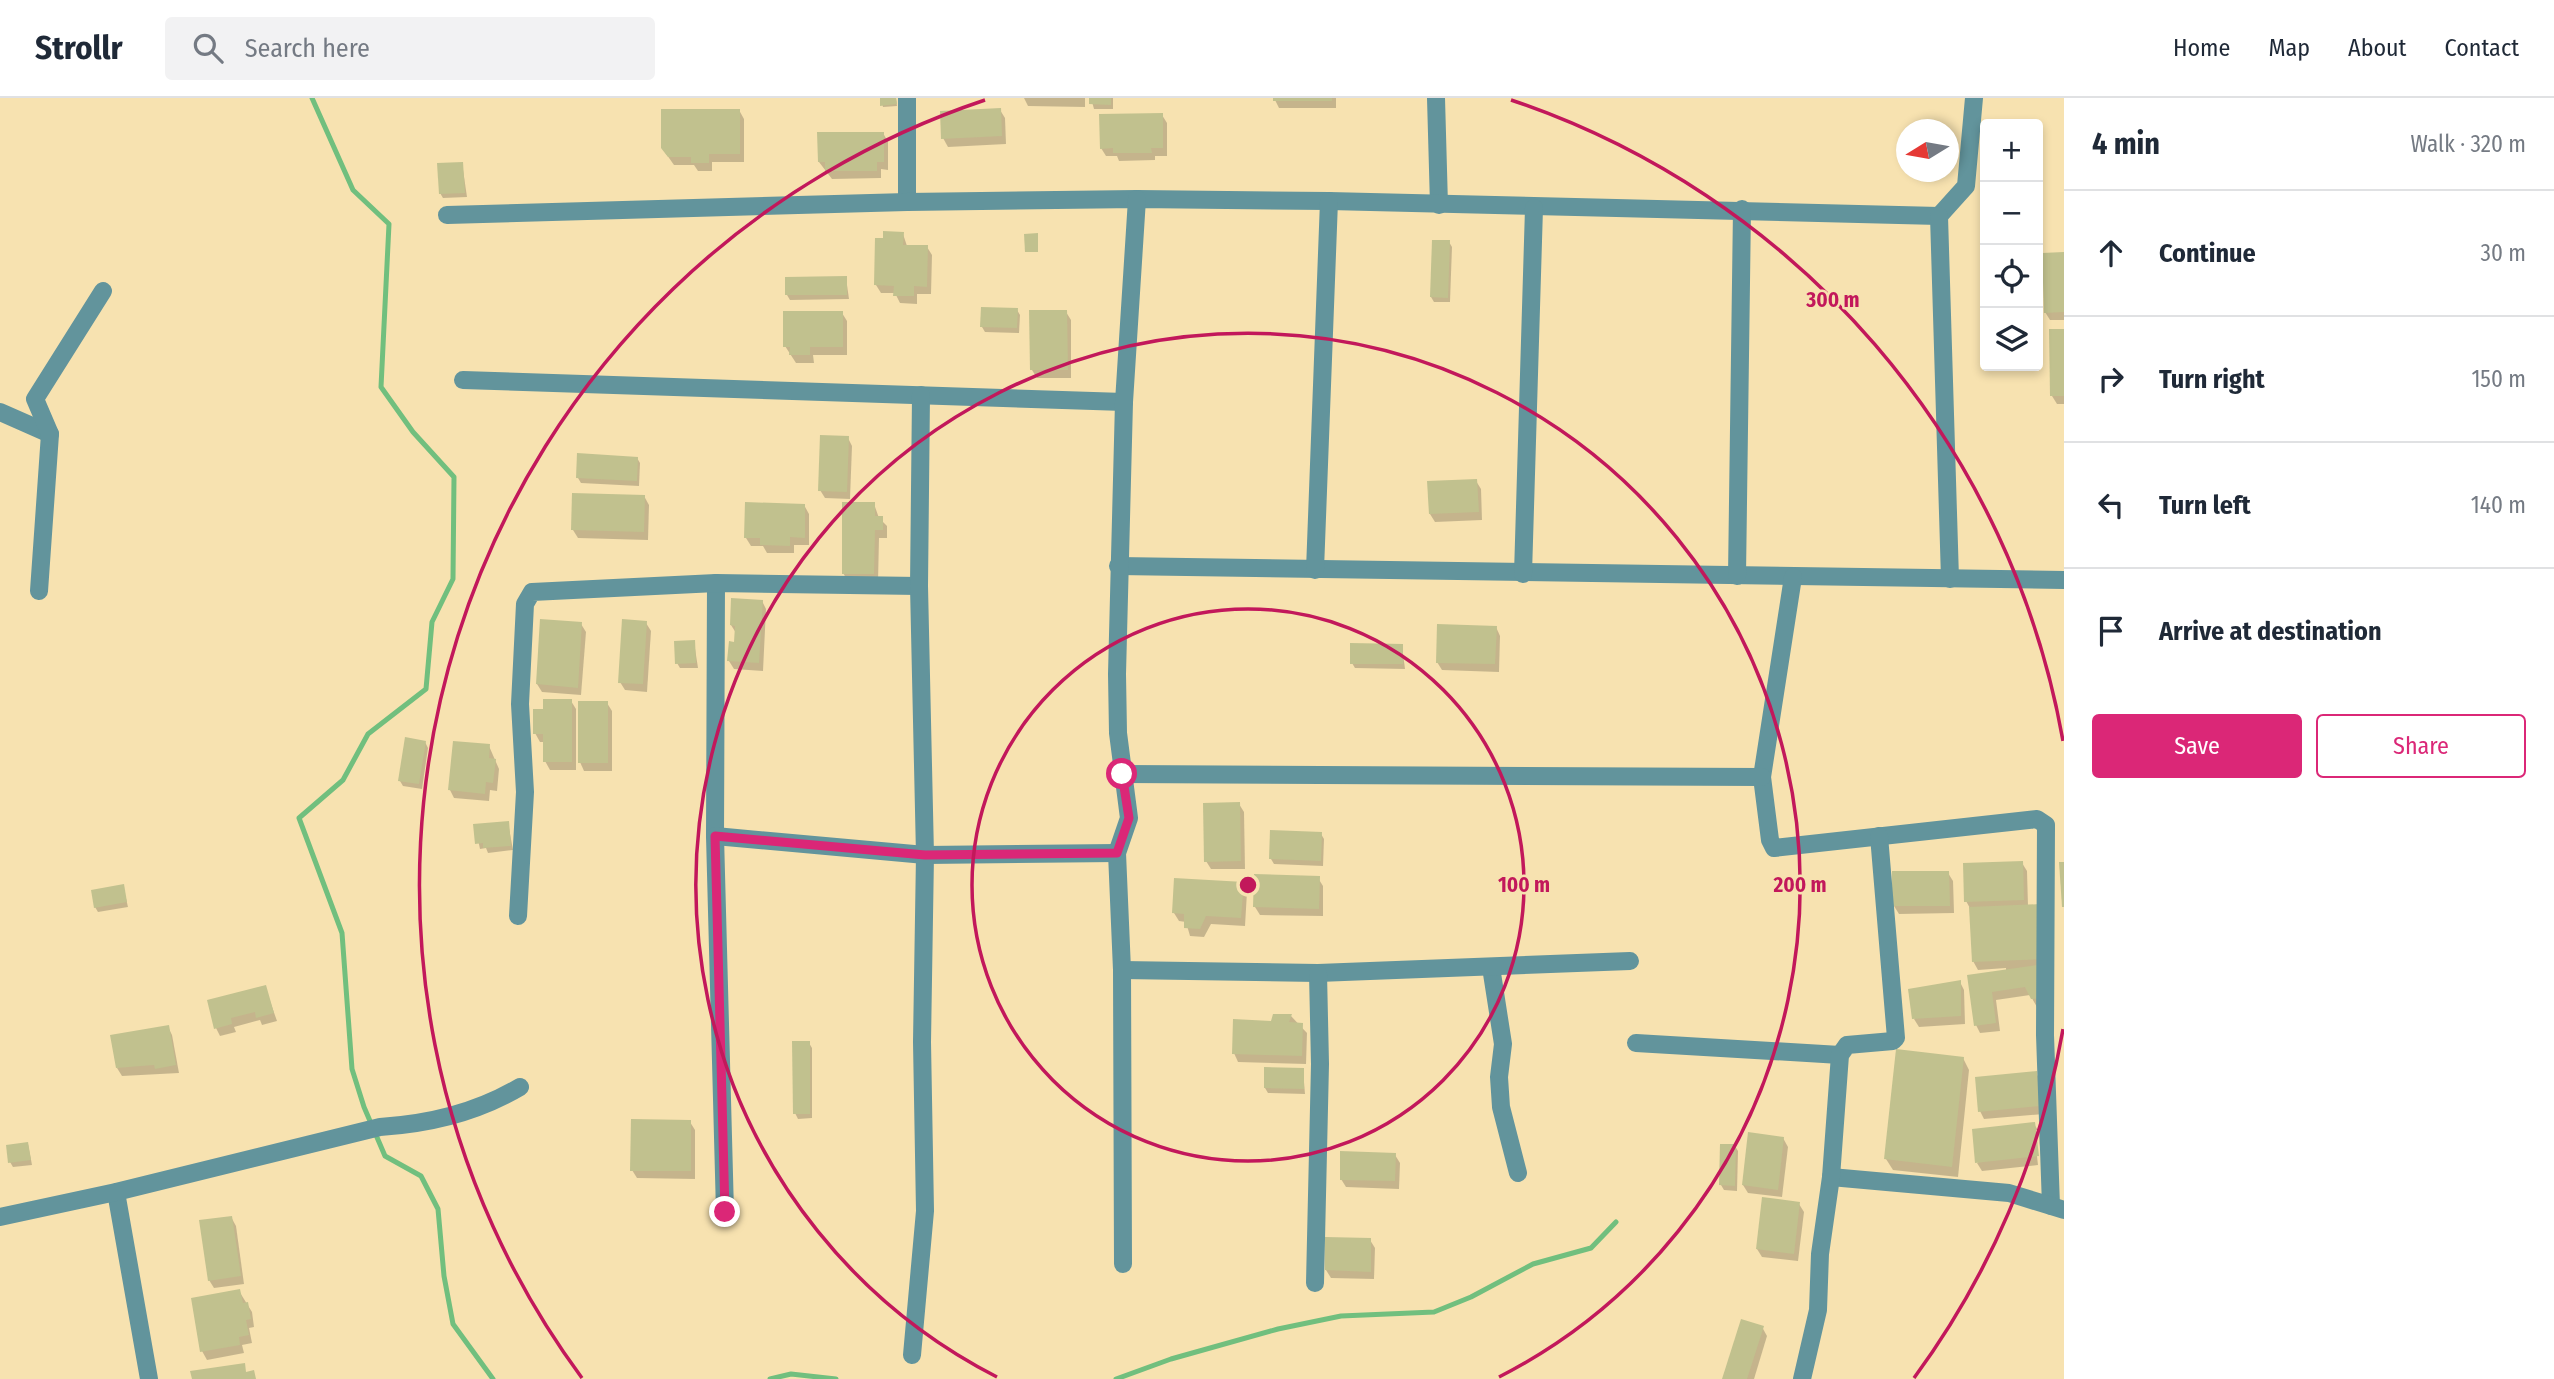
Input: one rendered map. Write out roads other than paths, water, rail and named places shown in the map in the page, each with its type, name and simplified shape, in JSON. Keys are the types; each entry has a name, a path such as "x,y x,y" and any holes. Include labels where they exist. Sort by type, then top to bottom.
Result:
{"street":[{"path":"907,98 907,202"},
{"path":"1436,98 1440,205"},
{"path":"1950,579 1939,216 1966,186 1974,98"},
{"path":"1123,1264 1122,971 1117,853 1129,818 1118,733 1118,566 1124,402 1137,199"},
{"path":"447,215 907,202 1137,199 1329,201 1534,208 1742,209 1939,216"},
{"path":"1315,570 1329,201"},
{"path":"1523,574 1534,208"},
{"path":"1737,576 1742,209"},
{"path":"40,591 50,434 35,399 103,291"},
{"path":"463,380 1124,402"},
{"path":"912,1355 925,1211 922,1042 925,855 919,586 921,395"},
{"path":"0,412 50,434"},
{"path":"1118,566 2064,580"},
{"path":"1793,577 1762,777 1770,840 1774,848 2037,819 2046,825 2045,1035 2057,1208 2008,1193 1831,1177"},
{"path":"518,916 525,792 520,704 527,598 539,591 716,583 919,586"},
{"path":"716,583 715,836 725,1212"},
{"path":"1122,774 1762,777"},
{"path":"715,836 925,855 1117,853"},
{"path":"1802,1379 1818,1310 1820,1254 1831,1177 1840,1055 1847,1045 1893,1041 1896,1038 1879,836"},
{"path":"1122,971 1318,973 1630,961"},
{"path":"1490,967 1503,1044 1499,1077 1501,1107 1518,1173"},
{"path":"1315,1283 1320,1064 1318,973"},
{"path":"1636,1043 1840,1055"},
{"path":"0,1217 116,1192 380,1127 418,1125 464,1114 498,1100 520,1087"},
{"path":"116,1192 149,1379"}],"waterway":[{"path":"312,98 353,190 389,224 381,387 413,432 454,477 453,579 432,622 426,689 368,734 343,780 299,818 342,933 352,1069 364,1107 385,1156 421,1176 438,1209 444,1276 453,1324 493,1379"},
{"path":"1116,1379 1171,1359 1278,1329 1341,1316 1434,1312 1471,1297 1533,1264 1591,1248 1616,1222"},
{"path":"770,1379 791,1374 836,1379"}]}
